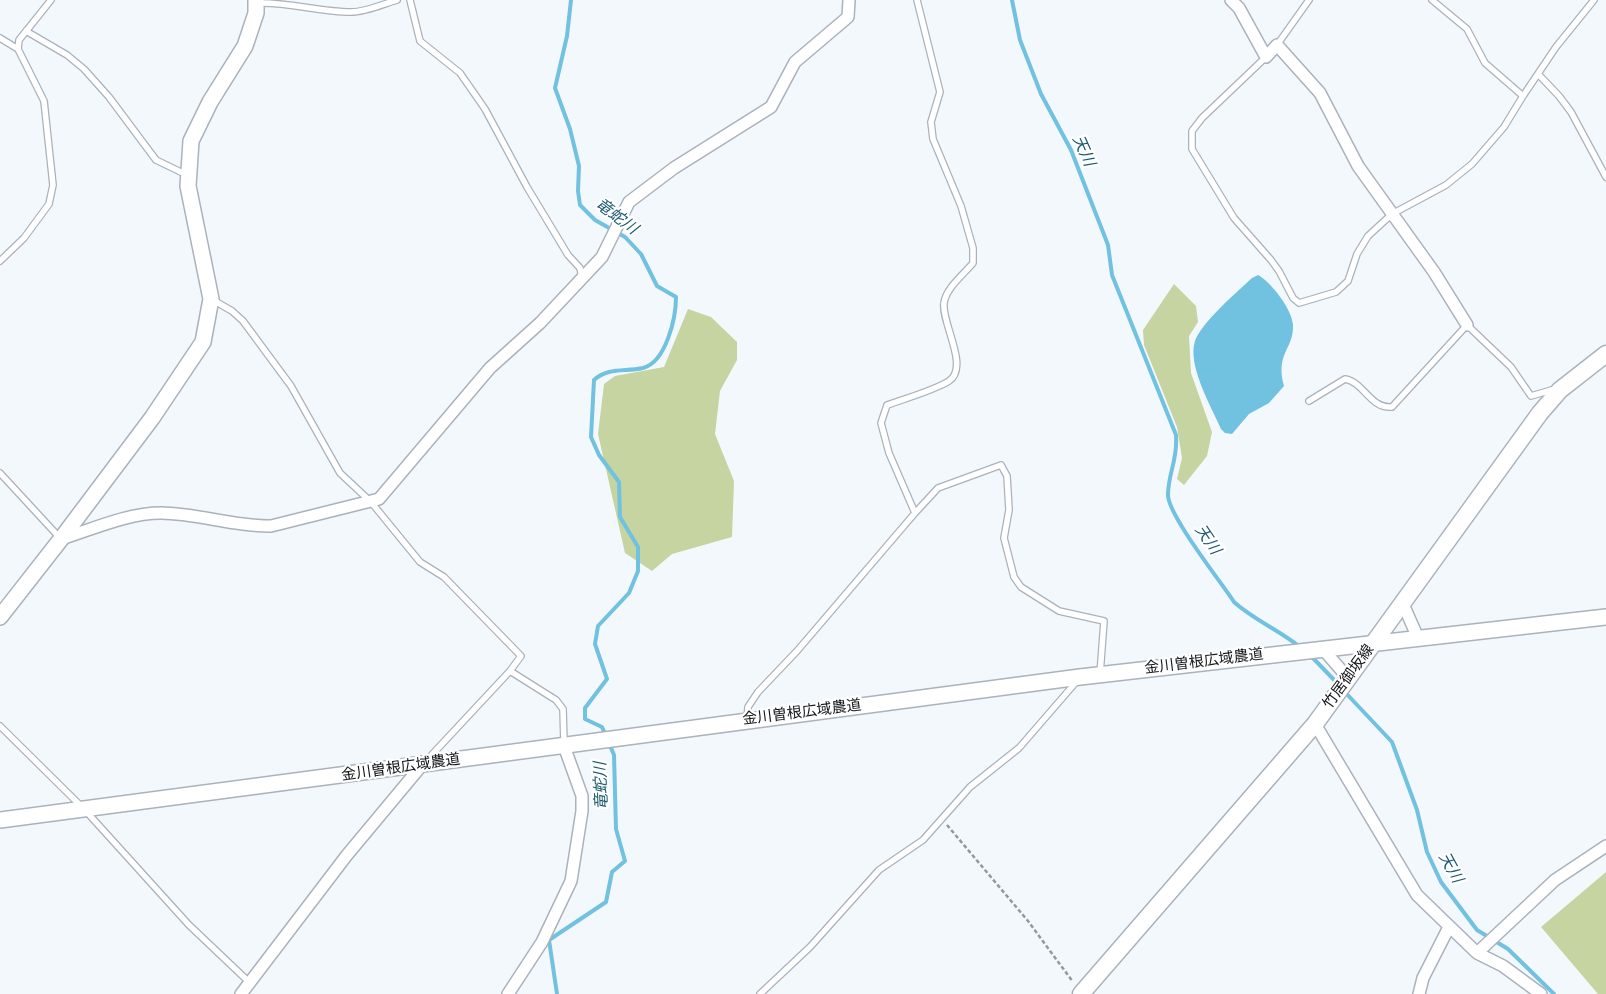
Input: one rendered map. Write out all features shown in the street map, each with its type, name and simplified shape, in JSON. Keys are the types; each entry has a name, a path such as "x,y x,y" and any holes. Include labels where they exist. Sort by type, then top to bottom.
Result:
{"main road":[{"name":"竹居御坂線","path":"1081,994 1315,724 1348,681 1540,412 1560,390 1606,354"}],"street":[{"path":"62,539 143,514 163,513 254,526 272,526 379,499 490,368 582,280 602,257 628,202 674,168 771,107 796,62 848,17 850,0"},
{"path":"1231,0 1239,8 1266,57 1277,44 1320,93 1358,166 1434,272 1467,325"},
{"path":"0,616 62,539 152,418 203,342 211,299 188,186 191,141 210,102 245,46 256,14 256,2"},
{"path":"1403,604 1418,638"},
{"name":"金川曽根広域農道","path":"0,820 1100,674 1606,617"},
{"path":"1318,649 1348,681"},
{"path":"1315,724 1417,895 1477,953 1503,966 1542,994"},
{"path":"508,994 516,984 554,920 571,881 582,811 582,796 564,746"},
{"path":"241,994 248,981 347,855 422,765"},
{"path":"1477,953 1555,880 1606,846"},
{"path":"1419,994 1423,978 1449,927"}],"lane":[{"path":"18,50 19,40 51,0"},
{"path":"256,2 278,2 309,9 354,12 397,0"},
{"path":"410,0 420,41 460,73 485,109 527,187 568,255 580,268 582,280"},
{"path":"915,513 889,454 881,423 887,405 950,381 953,376 956,370 956,355 944,304 950,290 974,263 973,248 961,206 933,139 931,122 940,92 917,0"},
{"path":"1277,44 1309,0"},
{"path":"1432,0 1467,29 1485,63 1522,96"},
{"path":"1266,57 1202,118 1192,131 1192,149 1234,218 1279,271 1293,298 1299,303 1336,292 1348,281 1358,254 1368,236 1392,214 1446,184 1472,164 1504,127 1522,96 1539,75 1556,47 1594,0"},
{"path":"26,31 67,55 84,69 109,97 156,160 189,176"},
{"path":"0,38 18,50 44,101 53,185 49,204 24,238 0,261"},
{"path":"1539,75 1571,112 1606,178"},
{"path":"211,299 232,311 243,321 291,386 340,473 371,502 420,562 444,576 521,656 510,672 422,765"},
{"path":"1309,401 1345,379 1352,380 1380,406 1392,406 1467,325 1511,367 1531,396 1551,389 1560,390"},
{"path":"746,720 748,707 758,692 938,488 1002,466 1007,476 1009,510 1004,538 1014,577 1021,587 1059,611 1104,621 1100,674"},
{"path":"0,473 62,539"},
{"path":"510,672 556,700 563,709 564,746"},
{"path":"760,994 810,947 879,870 923,840 970,787 1019,748 1080,677"},
{"path":"0,726 84,809 189,925 248,981"}],"path":[{"path":"942,820 1028,921 1081,994"}],"green space":[{"path":"1174,284 1196,306 1198,322 1189,336 1191,373 1212,432 1207,456 1184,485 1177,479 1182,458 1177,427 1144,345 1143,330"},
{"path":"688,309 711,317 737,342 737,360 720,391 715,434 734,481 732,537 672,554 652,571 625,553 598,434 604,384 615,376 664,367"},
{"path":"1606,872 1606,994 1598,994 1541,927"}],"water":[{"path":"1258,275 1280,297 1292,319 1293,333 1282,366 1284,386 1269,403 1249,414 1232,434 1225,433 1221,429 1197,373 1193,351 1195,341 1204,326 1220,308 1252,278"}],"waterway":[{"name":"竜蛇川","path":"571,0 567,36 555,88 570,129 579,166 578,191 580,205 595,220 625,237 641,254 657,286 676,297 672,327 664,348 658,357 651,364 643,368 605,373 594,380 591,437 599,455 619,482 620,517 638,547 638,571 629,593 598,626 595,644 607,679 585,708 585,719 602,727 606,736"},
{"name":"天川","path":"1012,0 1020,40 1041,94 1071,150 1108,245 1112,275 1176,435 1176,452 1168,487 1170,505 1185,532 1234,602 1300,647"},
{"name":"天川","path":"1311,656 1339,685"},
{"name":"天川","path":"1343,690 1392,742 1417,810 1427,852 1441,882 1477,930 1508,949 1554,994"},
{"name":"竜蛇川","path":"557,994 549,940 606,902 612,872 625,861 616,829 614,755 609,743"}]}
